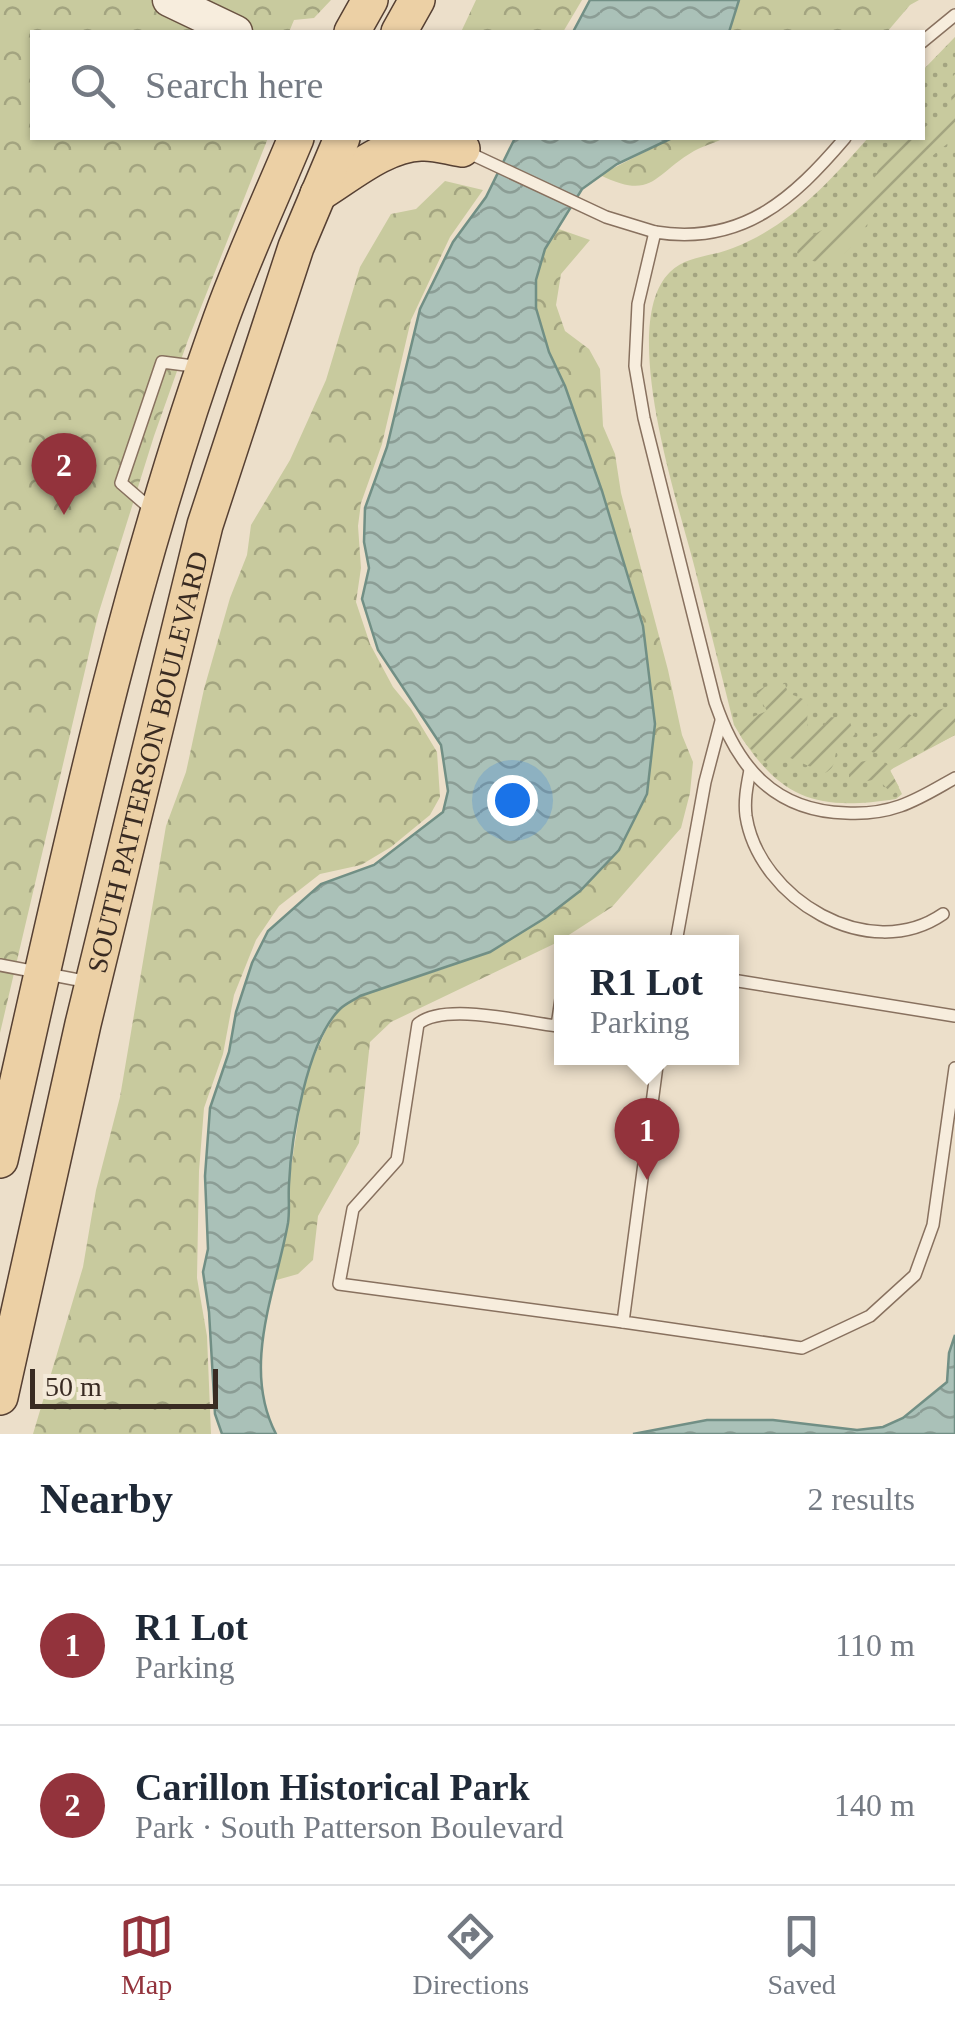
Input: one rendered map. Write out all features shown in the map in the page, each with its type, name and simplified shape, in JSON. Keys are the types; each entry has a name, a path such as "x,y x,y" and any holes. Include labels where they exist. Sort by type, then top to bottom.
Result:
{"main road":[{"path":"353,30 370,0"},
{"path":"401,30 417,0"},
{"name":"SOUTH PATTERSON BOULEVARD","path":"0,1160 95,744 158,516 222,317 295,140"},
{"name":"SOUTH PATTERSON BOULEVARD","path":"0,1397 93,984 209,510 296,247 341,140"},
{"path":"318,194 384,154 422,143 449,143"}],"street":[{"path":"169,0 232,30"}],"lane":[{"path":"925,40 955,15"},
{"path":"449,143 606,217 655,232 700,235 754,220 786,199 843,140"},
{"path":"655,232 638,304 636,366 644,418 721,721 731,743 750,770 771,790 822,812 866,814 896,808 955,778"},
{"path":"677,935 705,782 721,721"},
{"path":"750,770 745,797 752,838 770,872 795,899 829,918 881,933 923,925 943,914"},
{"path":"0,965 93,984"},
{"path":"739,981 955,1016"},
{"path":"554,1026 455,1013 429,1015 418,1024 398,1160 353,1209 339,1284 802,1348 870,1316 915,1275 933,1225 955,1068"},
{"path":"623,1322 657,1065"}],"green space":[{"path":"0,0 331,0 314,18 294,20 290,30 30,30 30,140 267,140 188,340 98,615 0,1033"},
{"path":"476,0 582,0 564,30 462,30"},
{"path":"739,0 919,0 889,30 730,30"},
{"path":"955,37 955,735 890,770 902,794 896,799 867,803 820,801 783,784 766,769 734,725 666,461 650,372 649,331 655,297 677,266 725,251 773,228 823,186 866,140 925,140 925,68"},
{"path":"955,74 955,138 889,195 841,256 828,262 797,253 804,241 838,221 858,202 891,150 907,140 925,140 925,127 946,114 952,104 949,80"},
{"path":"668,140 719,140 694,151 642,185 631,186 600,175"},
{"path":"445,181 483,190 450,237 411,320 382,444 361,503 361,568 356,602 370,644 393,687 437,752 440,797 430,815 391,847 361,865 320,874 279,906 256,940 234,995 223,1054 204,1108 199,1171 197,1278 207,1336 211,1434 33,1434 83,1267 96,1190 120,1097 166,826 186,772 204,689 230,598 247,555 251,525 290,460 326,380 360,267 391,214 416,209"},
{"path":"556,228 590,240 561,274 556,305 565,331 589,349 600,369 603,426 615,454 621,493 682,735 693,762 681,828 612,907 569,935 554,935 554,944 391,1022 370,1042 359,1143 318,1216 313,1260 298,1274 273,1281 289,1217 289,1181 305,1077 340,1008 360,996 449,967 580,891 619,850 647,794 655,724 643,626 602,491 536,308 536,280"},
{"path":"785,684 788,693 808,701 807,726 824,725 828,717 848,718 855,734 838,748 833,765 825,773 788,757 779,766 771,767 748,746 738,730 745,720 767,711 756,692"},
{"path":"955,705 955,735 924,751 911,740 892,752 870,751 871,738 894,729 898,714 904,712 922,720"},
{"path":"876,759 893,768 890,771 899,787 893,795 878,779 857,783 849,777 849,768 854,763"}],"water":[{"path":"590,0 739,0 730,30 574,30"},
{"path":"514,140 668,140 617,164 582,189 545,249 536,280 536,308 549,352 602,491 643,626 655,724 647,794 619,850 580,891 545,918 490,952 360,996 342,1007 328,1024 310,1067 297,1117 288,1223 264,1328 261,1382 276,1434 222,1434 215,1414 203,1272 208,1249 205,1176 210,1108 252,963 268,931 321,884 374,865 443,812 448,791 441,745 378,650 362,599 369,568 364,542 365,508 387,447 420,309 453,242 486,197"},
{"path":"955,1335 955,1434 633,1434 707,1420 773,1420 857,1430 883,1427 903,1418 947,1382"}],"place":[{"name":"Carillon Historical Park","path":"64,515"},
{"name":"R1 Lot","path":"647,1180"}]}
